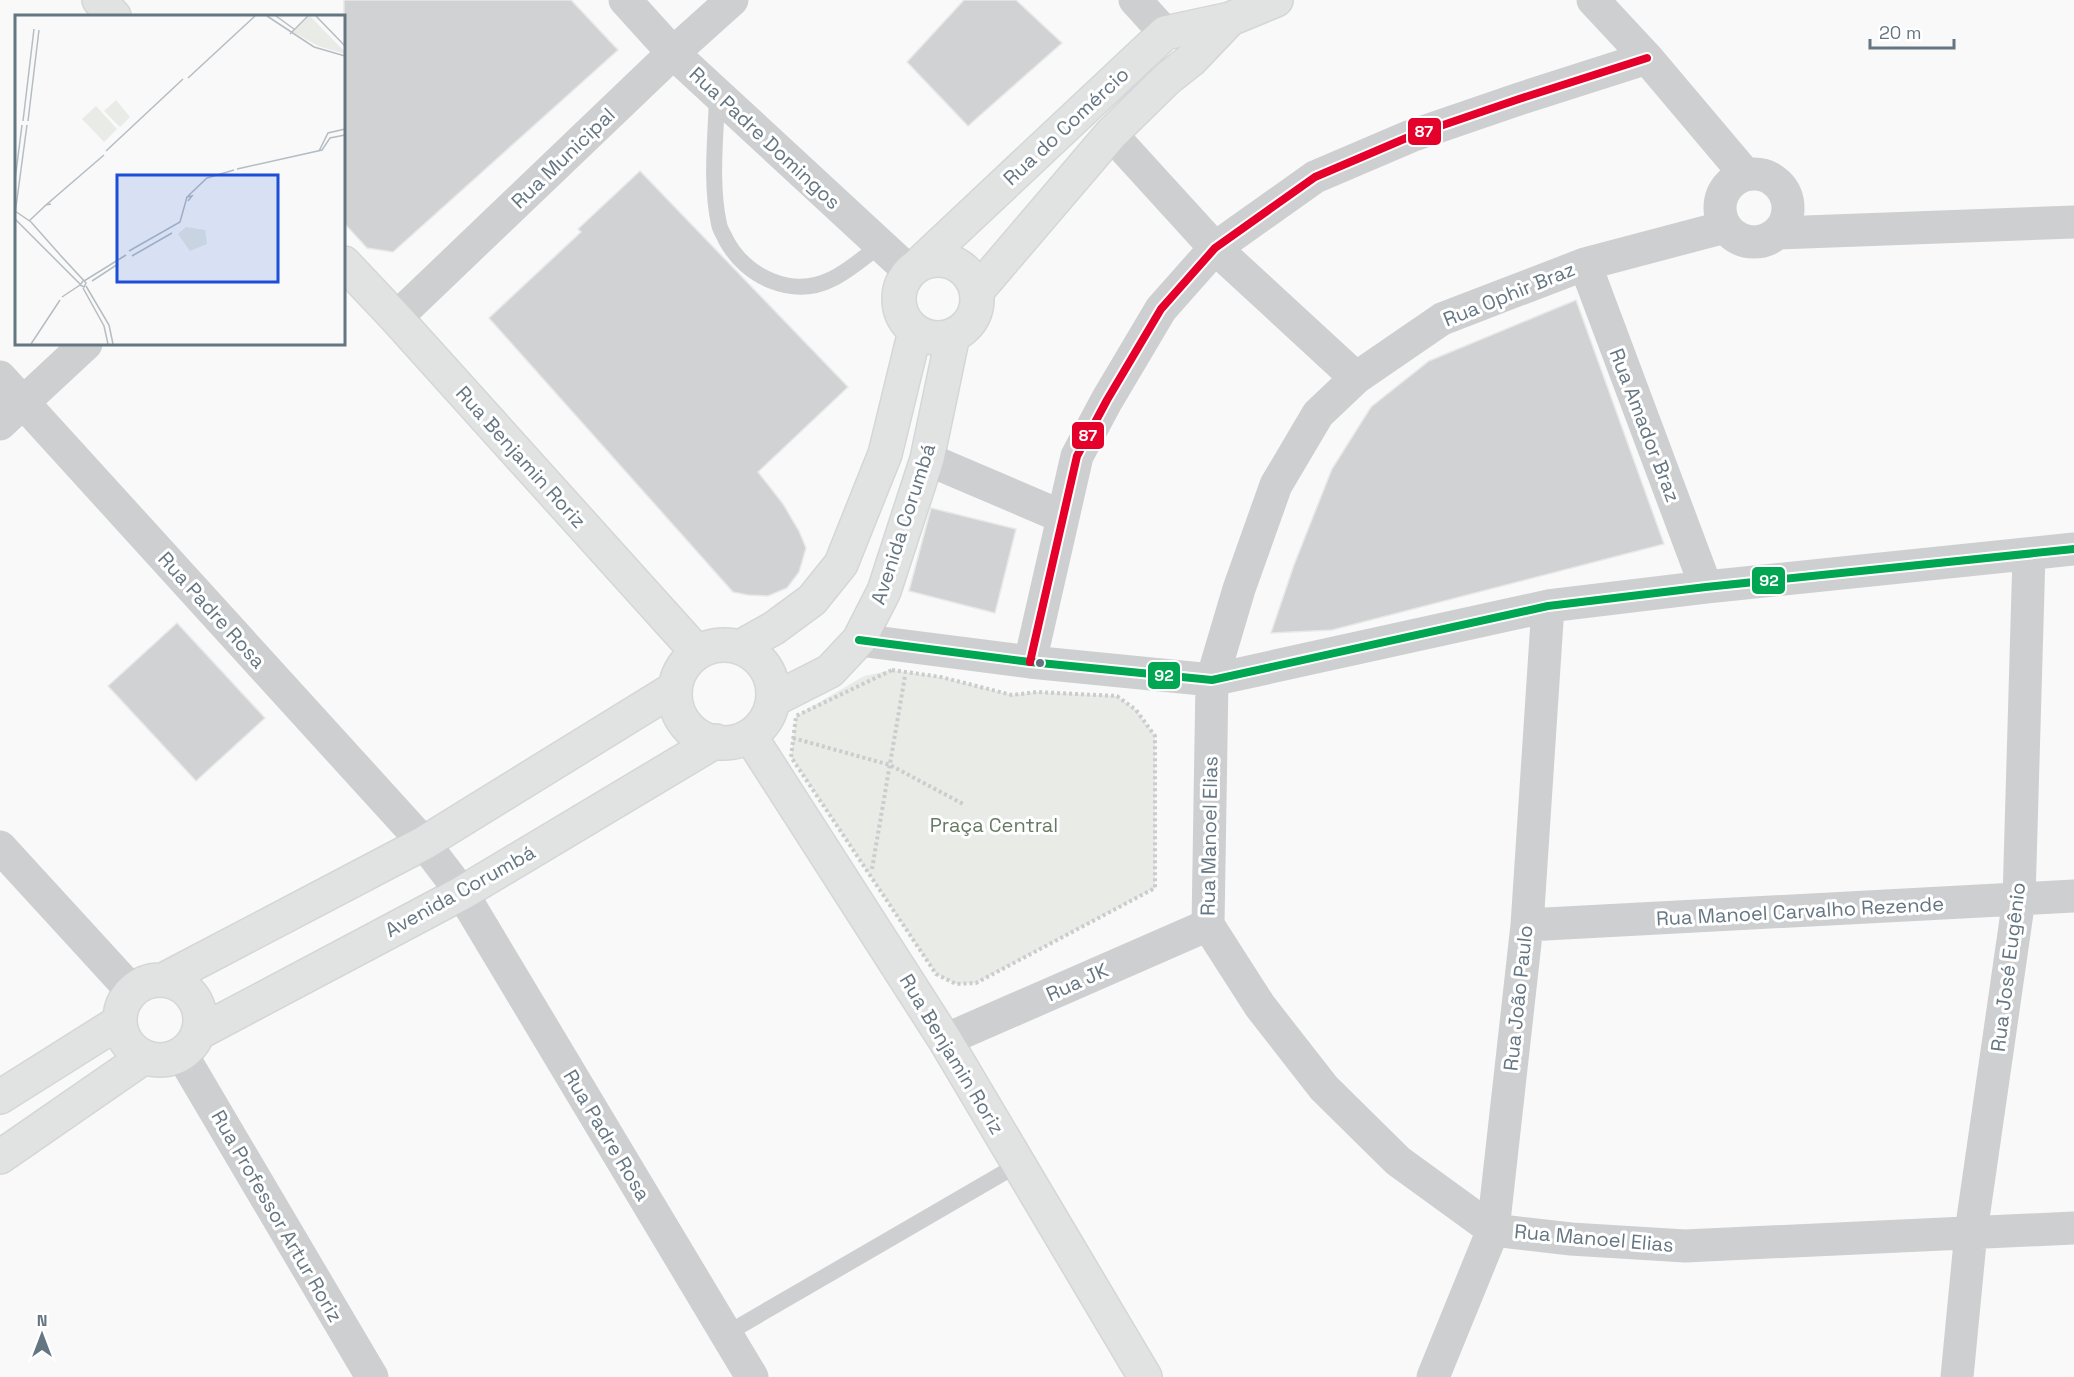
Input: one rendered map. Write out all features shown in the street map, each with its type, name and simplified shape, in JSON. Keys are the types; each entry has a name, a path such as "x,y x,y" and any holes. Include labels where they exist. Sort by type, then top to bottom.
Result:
{"main road":[{"path":"99,0 113,15"},
{"name":"Rua do Comércio","path":"914,268 1166,33 1230,19 1276,0"},
{"name":"Rua do Comércio","path":"977,291 1111,134 1167,79 1191,60 1230,19"},
{"path":"931,260 955,263 973,279 977,291 978,302 970,322 953,335 940,338 927,336 915,330 906,321 899,295 903,283 914,268 931,260"},
{"name":"Rua Benjamin Roriz","path":"345,264 698,652"},
{"name":"Avenida Corumbá","path":"698,652 719,644 740,647 774,628 812,600 841,564 885,454 915,330"},
{"name":"Avenida Corumbá","path":"773,700 830,671 859,640 884,591 927,459 953,335"},
{"path":"740,647 759,659 771,678 773,700 765,721 750,736"},
{"path":"698,652 682,667 675,688 677,710 688,728 707,740 716,741"},
{"path":"0,1157 143,1058 126,1043 119,1022 122,1005 132,991 147,981 165,980 424,843 675,688"},
{"name":"Rua Benjamin Roriz","path":"750,736 945,1040 1145,1377"},
{"name":"Avenida Corumbá","path":"143,1058 163,1061 462,893 716,741 729,743 750,736"},
{"path":"165,980 187,989 200,1009 191,1044"},
{"path":"0,1097 119,1022"}],"street":[{"name":"Rua Padre Domingos","path":"625,0 674,53 717,94 881,245 914,268"},
{"name":"Rua Municipal","path":"396,318 732,0"},
{"path":"1135,0 1166,33"},
{"path":"1593,0 1647,58 1745,174"},
{"path":"1030,662 1077,456 1161,309 1215,248 1315,177 1411,136 1647,58"},
{"path":"1111,134 1215,248 1356,378"},
{"path":"1756,173 1777,182 1788,201 1788,212 1778,233 1768,240 1750,242 1733,236 1720,218 1721,196 1727,186 1745,174 1756,173"},
{"path":"1778,233 2074,222"},
{"name":"Rua Ophir Braz","path":"1212,680 1239,589 1276,485 1318,414 1356,378 1442,319 1585,264 1725,227"},
{"name":"Rua Amador Braz","path":"1585,264 1706,587"},
{"path":"12,413 85,345"},
{"name":"Rua Padre Rosa","path":"0,377 12,413 424,843 462,893 752,1377"},
{"path":"927,459 1063,517"},
{"path":"859,640 1030,662 1212,680 1548,606 1706,587 2074,549"},
{"name":"Rua José Eugênio","path":"1957,1377 1971,1232 2019,899 2029,555"},
{"name":"Rua João Paulo","path":"1433,1377 1493,1230 1527,925 1548,606"},
{"name":"Rua Manoel Elias","path":"1212,680 1208,925 1260,1006 1324,1088 1398,1161 1493,1230 1570,1239 1685,1246 2074,1228"},
{"path":"0,847 132,991"},
{"name":"Rua Manoel Carvalho Rezende","path":"1527,925 2074,896"},
{"name":"Rua JK","path":"945,1040 1208,925"},
{"name":"Rua Professor Artur Roriz","path":"191,1044 372,1377"}],"lane":[{"path":"717,94 714,195 719,227 734,254 753,272 778,284 807,287 832,279 881,245"},
{"path":"726,1334 1019,1164"}],"path":[{"path":"892,670 906,672 941,677 1012,695 1037,692 1117,696 1136,710 1155,736 1155,888 976,983 956,984 936,974 791,757 796,716 892,670"},
{"path":"870,876 906,672"},
{"path":"794,738 890,765 965,805"}],"green space":[{"name":"Praça Central","path":"892,670 941,677 1012,695 1037,692 1117,696 1136,710 1155,736 1155,888 976,983 956,984 936,974 791,757 796,716 864,676"}],"building":[{"path":"344,0 571,0 618,50 393,252 367,248 345,224"},
{"path":"964,0 1016,0 1062,43 968,126 907,62"},
{"path":"640,171 848,387 758,472 783,504 806,548 799,572 787,588 768,596 733,592 489,318 581,232 578,229"},
{"path":"1576,300 1664,544 1332,630 1271,633 1294,565 1332,469 1371,407 1429,361"},
{"path":"931,508 1016,529 995,613 909,591"},
{"path":"177,623 265,718 196,781 108,686"}],"transit line":[{"name":"87","path":"1030,662 1077,456 1161,309 1215,248 1315,177 1411,136 1647,58"},
{"name":"92","path":"859,640 1030,662 1212,680 1548,606 1706,587 2074,549"}]}
